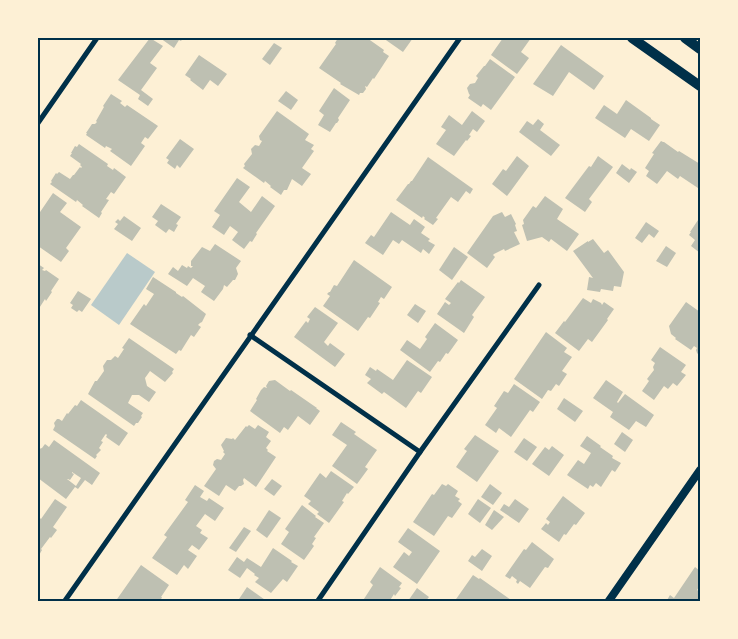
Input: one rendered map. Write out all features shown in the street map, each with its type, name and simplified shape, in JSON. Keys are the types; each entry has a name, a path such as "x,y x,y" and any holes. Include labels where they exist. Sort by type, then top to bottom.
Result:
{"main road":[{"path":"632,38 700,86"},
{"path":"684,38 700,49"}],"street":[{"path":"38,123 98,38"},
{"path":"64,602 460,38"},
{"path":"317,602 420,452 539,285"},
{"path":"250,335 420,452"},
{"path":"608,602 700,470"}],"shaded area":[{"path":"127,253 155,272 119,325 91,305"}],"building":[{"path":"150,38 163,46 150,63 157,68 141,90 153,99 148,106 138,99 140,95 118,80"},
{"path":"160,38 183,38 181,41 179,40 174,48"},
{"path":"338,38 367,38 389,56 374,79 367,87 365,86 366,89 359,95 340,84 319,68 336,44"},
{"path":"383,38 413,38 403,52"},
{"path":"503,38 531,38 521,52 529,58 517,74 491,55"},
{"path":"274,43 282,48 270,65 262,59"},
{"path":"561,45 604,76 594,90 569,72 553,96 533,84"},
{"path":"199,55 227,74 218,86 210,80 203,90 185,75"},
{"path":"490,59 515,77 491,110 483,104 481,107 468,98 470,95 467,88 470,84 475,83 478,78 476,76"},
{"path":"334,88 350,100 330,132 318,125 324,115 319,111"},
{"path":"286,91 298,100 291,110 278,101"},
{"path":"111,94 122,101 120,103 125,107 127,105 158,126 148,139 145,137 141,143 145,146 131,166 110,151 112,149 106,146 105,148 86,135 92,124 97,122 103,106"},
{"path":"626,100 660,125 649,141 631,129 625,138 595,118 604,105 617,114"},
{"path":"277,111 309,134 305,140 314,145 311,149 314,151 302,168 311,174 302,186 292,179 287,190 284,190 281,195 265,181 264,183 243,168 252,154 251,149 255,145 259,146 262,141 259,136"},
{"path":"472,111 485,121 477,132 473,129 469,135 471,136 454,156 436,144 446,130 441,127 449,115 462,125"},
{"path":"538,119 544,124 540,130 560,145 551,156 519,132 527,121 533,125"},
{"path":"180,139 194,149 180,168 177,165 175,169 167,163 169,160 166,158"},
{"path":"661,141 700,164 700,184 698,188 680,176 678,179 667,171 657,184 646,176 649,171 645,168 654,154 652,153"},
{"path":"79,144 108,164 107,166 113,170 114,168 126,177 114,194 111,192 106,199 109,200 99,218 77,200 76,202 50,184 56,173 59,172 70,179 82,167 81,164 70,156 75,146 77,147"},
{"path":"517,156 529,166 507,196 492,184 503,169 506,171"},
{"path":"598,156 613,167 589,199 592,202 585,212 565,198"},
{"path":"428,157 473,189 470,194 466,191 458,202 451,197 433,225 424,219 423,216 422,218 396,200"},
{"path":"622,164 630,170 631,168 637,172 629,183 616,173"},
{"path":"237,178 250,187 239,202 251,212 262,196 275,206 252,242 250,241 244,249 232,240 238,232 230,226 224,235 212,227 220,215 214,211"},
{"path":"53,193 67,203 60,212 81,227 66,248 69,251 61,262 38,246 38,215"},
{"path":"545,196 563,209 557,219 579,234 567,251 551,239 549,242 542,237 527,241 522,225 524,224 523,220 533,206 536,208"},
{"path":"161,204 181,217 176,224 178,225 174,232 169,229 166,233 155,225 158,221 152,217"},
{"path":"391,212 410,225 414,219 425,227 421,233 430,239 428,241 435,245 429,254 423,249 421,253 402,240 399,244 393,240 383,255 365,243 371,235 374,237"},
{"path":"502,212 505,217 511,214 516,224 517,231 514,232 520,244 494,254 495,257 487,268 467,253 493,216"},
{"path":"124,216 141,228 132,241 114,229 118,224 115,222 118,219 120,221"},
{"path":"700,217 700,253 691,246 695,240 689,235"},
{"path":"646,222 659,231 654,238 649,234 642,243 635,238"},
{"path":"593,239 604,253 608,250 624,272 621,287 614,286 613,291 601,289 600,292 587,290 589,277 593,278 573,251"},
{"path":"215,244 241,261 236,268 238,274 235,280 227,287 224,285 214,301 201,292 205,286 193,278 187,286 168,274 173,267 178,271 182,265 191,268 193,266 191,266 191,261 202,247 210,251"},
{"path":"666,246 676,253 667,267 656,261"},
{"path":"454,247 468,257 452,280 439,270"},
{"path":"354,260 392,287 384,299 381,297 378,302 380,303 370,318 368,317 358,331 323,306 330,296 327,294 334,285 337,286"},
{"path":"38,264 44,268 42,270 46,270 59,279 46,301 45,299 38,310"},
{"path":"153,277 183,296 206,314 198,325 201,327 194,337 191,335 181,351 179,350 176,354 130,324 144,304 146,306 154,294 146,289"},
{"path":"461,280 485,297 472,315 474,317 464,333 437,314 445,302 449,305 451,303 445,299"},
{"path":"78,291 91,299 82,312 79,310 77,312 71,308 73,305 70,303"},
{"path":"583,298 591,303 593,299 602,305 604,302 614,309 592,342 588,339 579,351 555,333"},
{"path":"686,302 700,312 700,356 697,353 697,348 694,346 691,350 671,334 669,326"},
{"path":"415,304 426,311 418,323 407,315"},
{"path":"315,307 338,323 324,342 328,346 330,343 345,354 335,367 294,337 306,321 308,323 310,319 307,317"},
{"path":"435,323 458,340 448,354 446,353 440,362 438,361 430,372 400,350 407,340 420,349 427,339 425,337"},
{"path":"546,332 567,348 564,352 572,357 562,371 567,374 559,386 556,384 551,391 548,390 542,399 514,379"},
{"path":"129,338 174,369 165,382 150,371 145,378 147,386 156,392 149,402 139,395 132,395 128,403 143,413 138,423 134,426 88,394 95,381 104,371 103,366 107,360 111,360 115,356 118,358"},
{"path":"660,347 686,365 681,372 686,375 677,386 673,383 668,389 664,386 654,400 642,391 649,381 647,379 654,370 655,363 651,360"},
{"path":"407,360 432,377 421,393 418,391 406,408 384,392 382,394 367,383 371,379 365,375 370,367 376,371 377,369 393,380"},
{"path":"275,380 320,411 310,425 298,416 288,430 284,427 280,433 250,411 261,390 264,387 267,388 266,386 269,381"},
{"path":"606,380 623,392 618,403 625,394 654,415 646,427 636,421 629,430 610,417 613,412 593,398"},
{"path":"514,384 540,402 533,412 530,410 511,437 499,428 496,433 485,425 497,408 494,406 504,391 508,393"},
{"path":"564,398 583,411 575,422 557,409"},
{"path":"81,400 128,433 119,446 106,437 106,434 101,441 103,442 99,448 101,450 95,459 53,430 57,419 62,421 67,413 75,405 77,406"},
{"path":"341,422 377,450 365,467 368,469 357,484 332,466 347,445 332,435"},
{"path":"249,425 255,429 258,425 269,432 266,437 271,441 266,448 267,451 276,457 256,487 244,478 244,484 235,491 226,485 219,496 204,486 216,469 213,465 214,461 217,459 221,460 225,454 221,445 226,438 233,438 235,440 246,426"},
{"path":"622,432 633,440 625,452 614,444"},
{"path":"475,435 499,451 477,482 456,467 467,451 464,449"},
{"path":"587,436 613,456 612,458 621,463 615,472 612,470 601,487 596,483 593,487 590,485 588,489 567,475 578,460 584,464 591,453 580,446"},
{"path":"524,438 537,447 527,461 514,452"},
{"path":"54,440 100,473 92,485 85,480 78,489 75,487 66,499 38,478 38,450 45,444 49,447","holes":["72,472 81,478 76,486 67,479 70,480 74,474"]},
{"path":"552,446 564,455 549,476 532,464 545,447 549,450"},
{"path":"331,471 354,487 347,493 342,501 344,502 329,523 317,514 319,512 308,504 311,501 304,496 320,473 326,478"},
{"path":"272,479 282,486 274,496 264,489"},
{"path":"442,484 446,486 448,484 458,491 455,496 460,499 458,501 462,504 452,518 448,516 434,536 413,522 432,494 434,495"},
{"path":"490,484 502,493 493,505 481,497"},
{"path":"195,485 204,491 200,497 207,501 209,498 224,508 215,521 205,514 196,526 202,530 200,533 208,538 199,550 192,545 188,550 197,556 188,569 184,565 177,575 152,558 167,537 164,535 188,502 185,500"},
{"path":"563,496 585,513 566,535 564,534 559,542 541,529 546,523 548,525 550,522 546,519"},
{"path":"55,499 67,507 53,527 57,530 41,549 38,557 38,516 41,519"},
{"path":"478,499 491,508 480,523 468,514"},
{"path":"515,499 529,509 519,523 500,510 504,504 509,507"},
{"path":"302,505 324,523 314,537 316,538 312,544 314,546 304,560 281,544 289,532 285,529"},
{"path":"269,510 281,518 267,538 256,530"},
{"path":"494,510 504,517 492,530 485,525"},
{"path":"244,527 251,531 236,552 229,548"},
{"path":"408,528 440,551 417,584 393,567 404,552 409,556 412,552 398,542"},
{"path":"532,542 554,559 548,568 545,567 530,588 520,581 518,584 517,580 512,576 510,579 505,576 524,549 526,550"},
{"path":"273,548 298,566 287,582 283,579 271,593 255,582 259,578 247,568 240,578 228,570 237,557 244,562 247,558 261,567"},
{"path":"482,549 492,556 482,571 468,561 472,555 475,557"},
{"path":"141,565 169,585 160,602 115,602"},
{"path":"380,567 402,583 399,587 401,588 389,602 362,602 373,585 370,582"},
{"path":"695,567 700,571 700,585 697,590 700,592 700,602 666,602 670,595 674,598"},
{"path":"473,575 480,578 514,602 454,602"},
{"path":"247,587 268,602 237,602"},
{"path":"417,588 429,597 425,602 409,602 408,601"}]}
